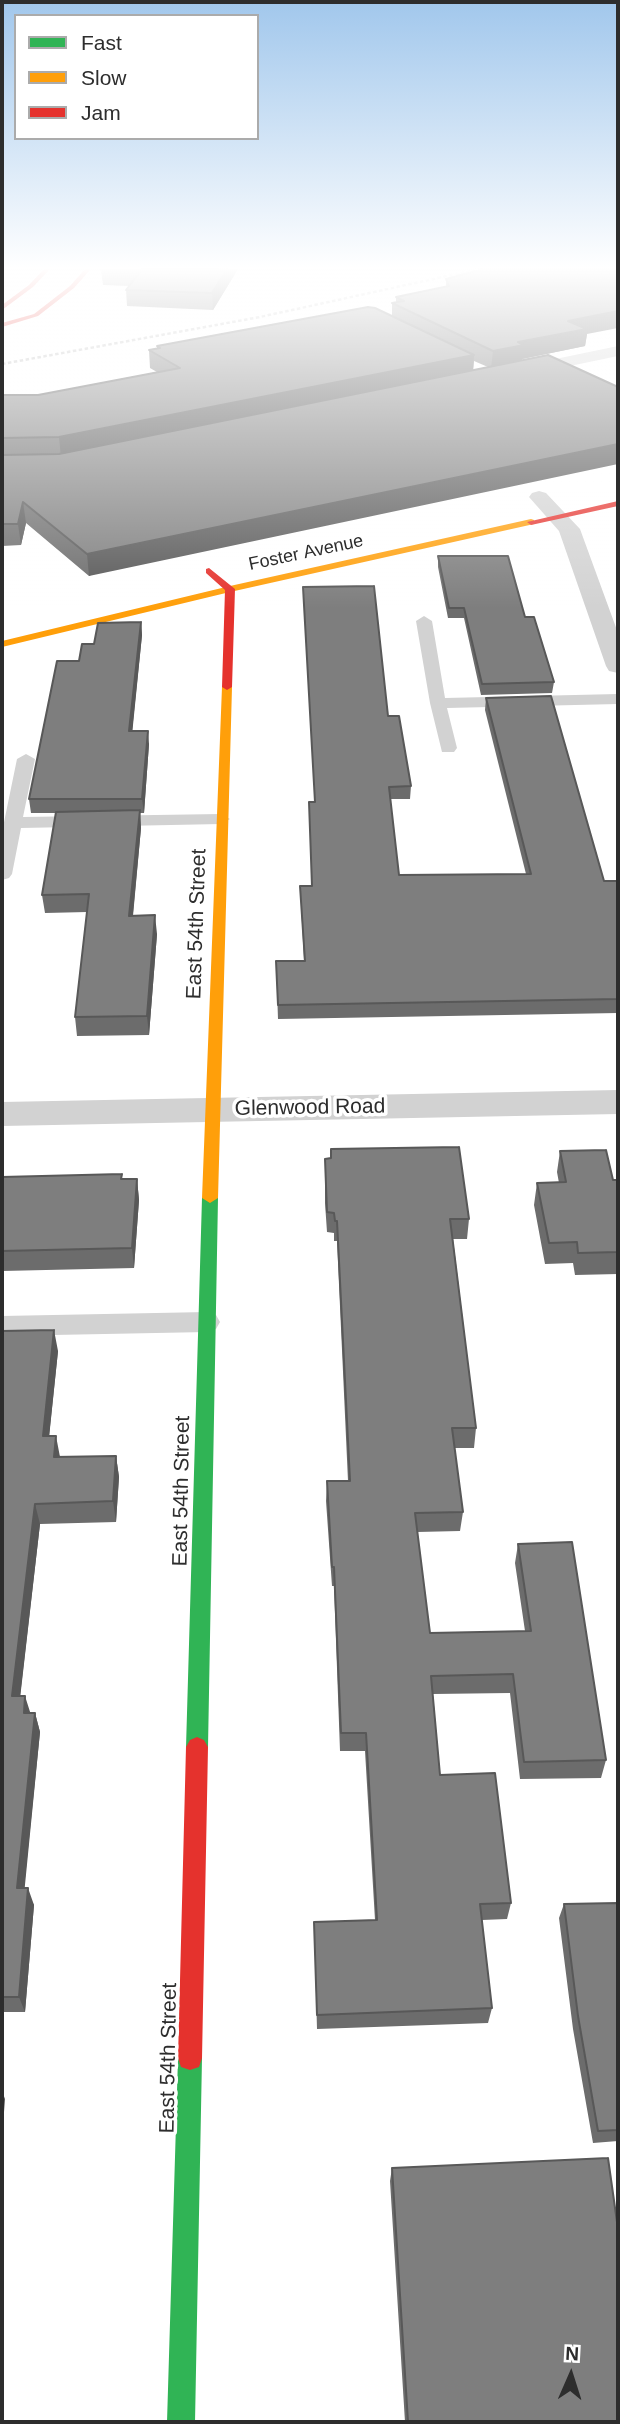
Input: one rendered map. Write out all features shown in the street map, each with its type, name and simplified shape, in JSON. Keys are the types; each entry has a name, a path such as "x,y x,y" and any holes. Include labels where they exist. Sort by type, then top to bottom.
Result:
{"street":[{"path":"539,496 569,529 617,660"},
{"name":"Foster Avenue","path":"2,644 230,589 618,503"},
{"path":"209,571 230,589"},
{"name":"East 54th Street","path":"181,2422 212,1110 230,589"},
{"name":"Glenwood Road","path":"2,1114 618,1102"}],"lane":[{"path":"424,621 448,748"},
{"path":"438,703 618,699"},
{"path":"2,874 26,759"},
{"path":"13,823 221,819"},
{"path":"2,1326 207,1322"}],"building":[{"path":"106,382 337,382 59,437 2,438 2,395 38,395"},
{"path":"414,382 607,382 618,387 618,444 87,554 23,502 18,524 2,524 2,455 59,454"},
{"path":"438,556 508,556 525,617 534,617 554,682 482,684 464,608 449,608"},
{"path":"374,586 388,716 399,716 411,786 389,787 399,875 531,874 486,698 551,696 604,881 618,881 618,999 278,1005 276,961 305,961 300,886 312,886 309,802 315,802 303,587"},
{"path":"141,622 129,731 148,731 142,799 29,799 57,661 79,661 82,644 94,644 98,623"},
{"path":"140,810 129,916 155,915 147,1016 75,1017 89,894 42,895 56,812"},
{"path":"459,1147 469,1219 450,1219 476,1428 452,1428 463,1512 415,1513 430,1633 531,1631 518,1544 572,1542 606,1760 524,1762 513,1674 431,1676 440,1775 495,1773 511,1903 480,1904 492,2008 317,2015 314,1922 377,1920 366,1733 341,1733 334,1567 327,1481 350,1481 337,1221 334,1213 327,1212 325,1159 331,1158 331,1149"},
{"path":"606,1150 613,1180 618,1180 618,1252 578,1253 577,1242 549,1243 537,1183 566,1182 560,1151"},
{"path":"122,1174 121,1179 137,1179 132,1248 2,1251 2,1177"},
{"path":"54,1330 43,1436 56,1436 54,1457 116,1456 113,1501 35,1504 12,1696 25,1696 24,1713 35,1713 17,1888 28,1888 19,1997 2,1997 2,1331"},
{"path":"618,1903 618,2130 598,2131 578,2016 564,1904"},
{"path":"608,2158 618,2229 618,2422 408,2422 392,2168"}],"traffic: fast":[{"path":"197,1747 210,1198"},
{"path":"181,2422 190,2058"}],"traffic: slow":[{"path":"2,644 230,589 531,522"},
{"path":"210,1198 227,687"}],"traffic: jam":[{"path":"531,522 618,503"},
{"path":"209,571 230,589 227,687"},
{"path":"190,2058 197,1747"}]}
